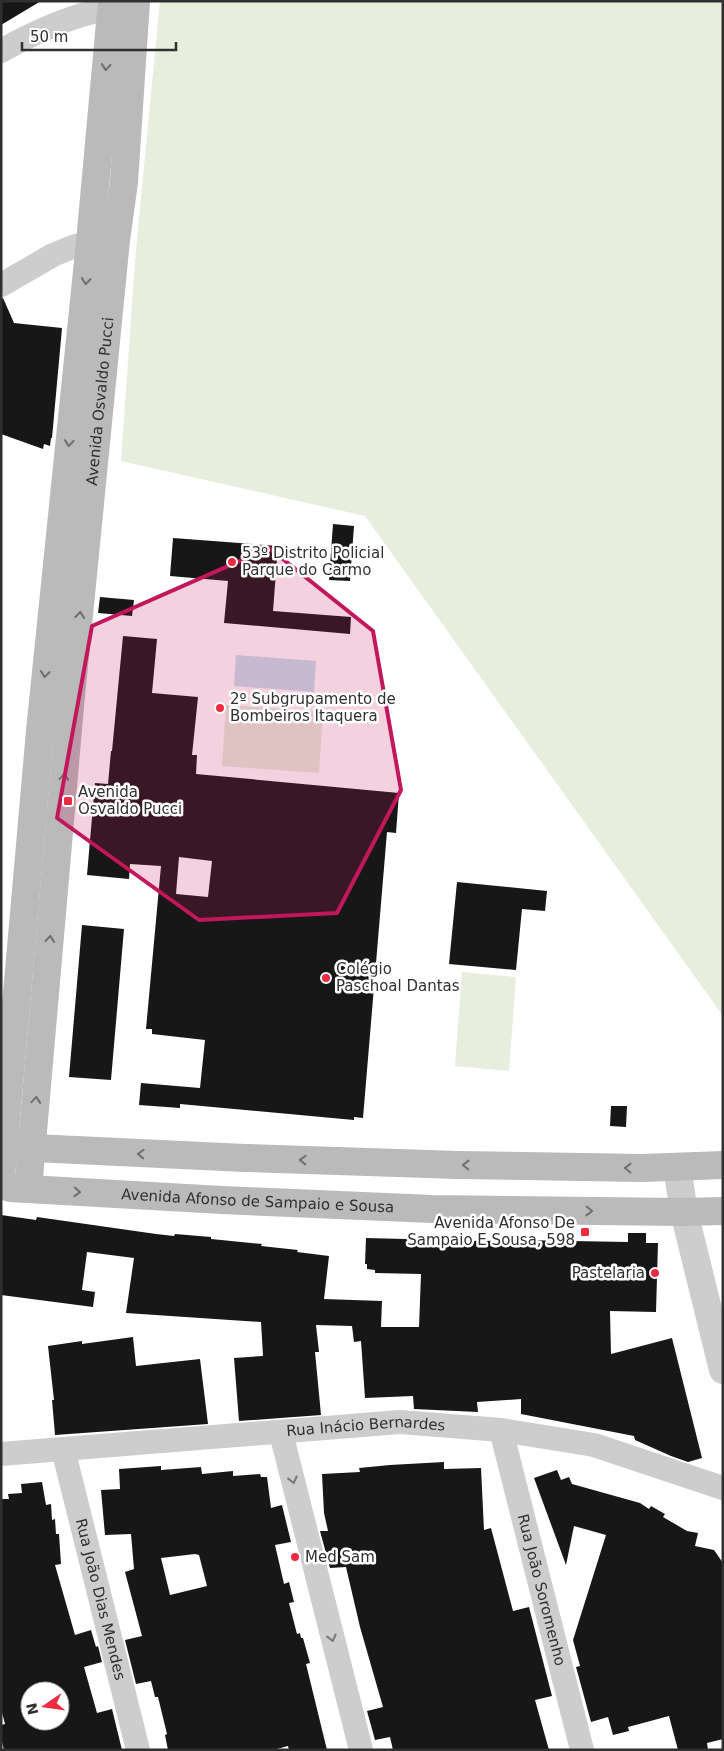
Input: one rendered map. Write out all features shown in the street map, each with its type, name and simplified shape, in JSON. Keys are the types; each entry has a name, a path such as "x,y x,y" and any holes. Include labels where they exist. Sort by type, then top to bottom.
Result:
{"main road":[{"name":"Avenida Osvaldo Pucci","path":"28,1189 69,715 104,241 124,4"},
{"name":"Avenida Osvaldo Pucci","path":"1,1176 2,1146 40,731 104,241"},
{"path":"2,1146 31,1149 448,1164 642,1168 723,1165"},
{"name":"Avenida Afonso de Sampaio e Sousa","path":"1,1187 432,1209 684,1212 723,1210"}],"street":[{"path":"1,51 61,22 124,4"},
{"path":"1,286 52,255 75,246 104,241"},
{"path":"677,1167 684,1212 723,1370"},
{"name":"Rua Inácio Bernardes","path":"1,1454 400,1422 501,1430 594,1445 723,1488"},
{"name":"Rua João Soromenho","path":"501,1430 582,1750"},
{"path":"281,1433 361,1750"},
{"name":"Rua João Dias Mendes","path":"63,1449 138,1750"}],"highlighted area":[{"path":"269,548 373,631 401,790 337,913 199,920 57,818 92,626"}],"green space":[{"path":"160,1 723,1 723,1016 365,516 121,461 136,249"},
{"path":"226,705 323,712 319,773 222,766"},
{"path":"462,972 516,977 509,1071 455,1066"}],"water":[{"path":"236,655 316,661 314,692 234,686"}],"building":[{"path":"1,1 41,1 1,25"},
{"path":"3,298 14,323 62,328 52,438 50,446 44,444 43,449 1,434 1,299"},
{"path":"333,524 354,526 350,581 329,580"},
{"path":"173,538 278,546 273,611 351,617 350,634 224,623 228,581 170,576"},
{"path":"100,597 134,600 132,616 98,613"},
{"path":"123,636 157,639 152,693 198,697 192,755 197,755 196,774 399,793 396,833 387,832 363,1118 354,1117 354,1120 180,1104 180,1108 139,1105 141,1083 200,1088 205,1040 152,1034 152,1029 146,1029 161,866 130,864 129,879 87,875 95,783 108,784","holes":["179,857 212,861 208,897 176,894"]},
{"path":"457,882 547,891 545,911 522,909 516,970 449,964"},
{"path":"82,925 124,929 111,1080 69,1077"},
{"path":"611,1106 627,1106 626,1127 610,1126"},
{"path":"1,1215 36,1220 37,1217 174,1236 175,1234 211,1237 211,1239 262,1244 261,1246 329,1256 324,1299 382,1301 381,1327 419,1327 421,1274 375,1273 375,1270 367,1269 367,1264 365,1264 366,1238 628,1242 628,1233 646,1233 646,1243 658,1243 656,1312 610,1311 611,1354 672,1338 702,1458 688,1462 635,1440 634,1436 521,1414 521,1399 477,1402 478,1412 414,1409 413,1396 365,1398 361,1341 354,1342 352,1326 316,1325 319,1352 315,1352 321,1415 239,1421 234,1358 263,1356 261,1322 126,1313 134,1258 87,1252 82,1290 95,1292 93,1307 1,1295"},
{"path":"133,1337 136,1366 200,1359 208,1424 55,1435 52,1400 54,1400 48,1346 82,1341 82,1344"},
{"path":"444,1462 444,1469 481,1468 484,1530 491,1528 513,1611 529,1607 552,1696 535,1700 549,1750 393,1750 390,1737 375,1740 367,1711 383,1707 360,1627 346,1567 330,1568 320,1531 328,1531 324,1513 322,1474 360,1472 359,1468"},
{"path":"161,1466 161,1470 201,1467 202,1474 233,1471 233,1476 260,1474 261,1477 267,1477 271,1508 282,1505 291,1542 275,1545 284,1584 289,1582 294,1602 289,1603 297,1634 300,1633 301,1638 303,1638 310,1663 306,1664 327,1750 289,1750 288,1746 273,1750 168,1750 165,1735 167,1734 158,1697 155,1697 151,1681 136,1684 125,1640 142,1636 125,1572 134,1569 131,1534 105,1535 101,1490 120,1489 119,1469","holes":["199,1555 207,1586 170,1595 161,1558"]},
{"path":"557,1470 561,1480 569,1477 572,1484 640,1503 649,1509 651,1506 665,1514 663,1517 687,1531 698,1533 695,1546 714,1550 723,1563 723,1739 707,1743 708,1750 678,1750 669,1716 628,1727 629,1731 613,1735 608,1717 591,1722 576,1667 580,1666 573,1640 606,1535 574,1526 566,1565 534,1478"},
{"path":"42,1482 46,1505 51,1504 52,1520 55,1519 56,1534 59,1534 61,1564 55,1565 75,1635 91,1630 102,1662 84,1667 97,1713 112,1709 122,1750 4,1750 1,1738 1,1725 5,1724 1,1709 1,1499 9,1499 8,1494 22,1493 21,1484"}],"place":[{"name":"53º Distrito Policial Parque do Carmo","path":"232,562"},
{"name":"2º Subgrupamento de Bombeiros Itaquera","path":"220,708"},
{"name":"Avenida Osvaldo Pucci","path":"68,801"},
{"name":"Colégio Paschoal Dantas","path":"326,978"},
{"name":"Avenida Afonso De Sampaio E Sousa, 598","path":"585,1232"},
{"name":"Pastelaria","path":"655,1273"},
{"name":"Med Sam","path":"295,1557"}]}
